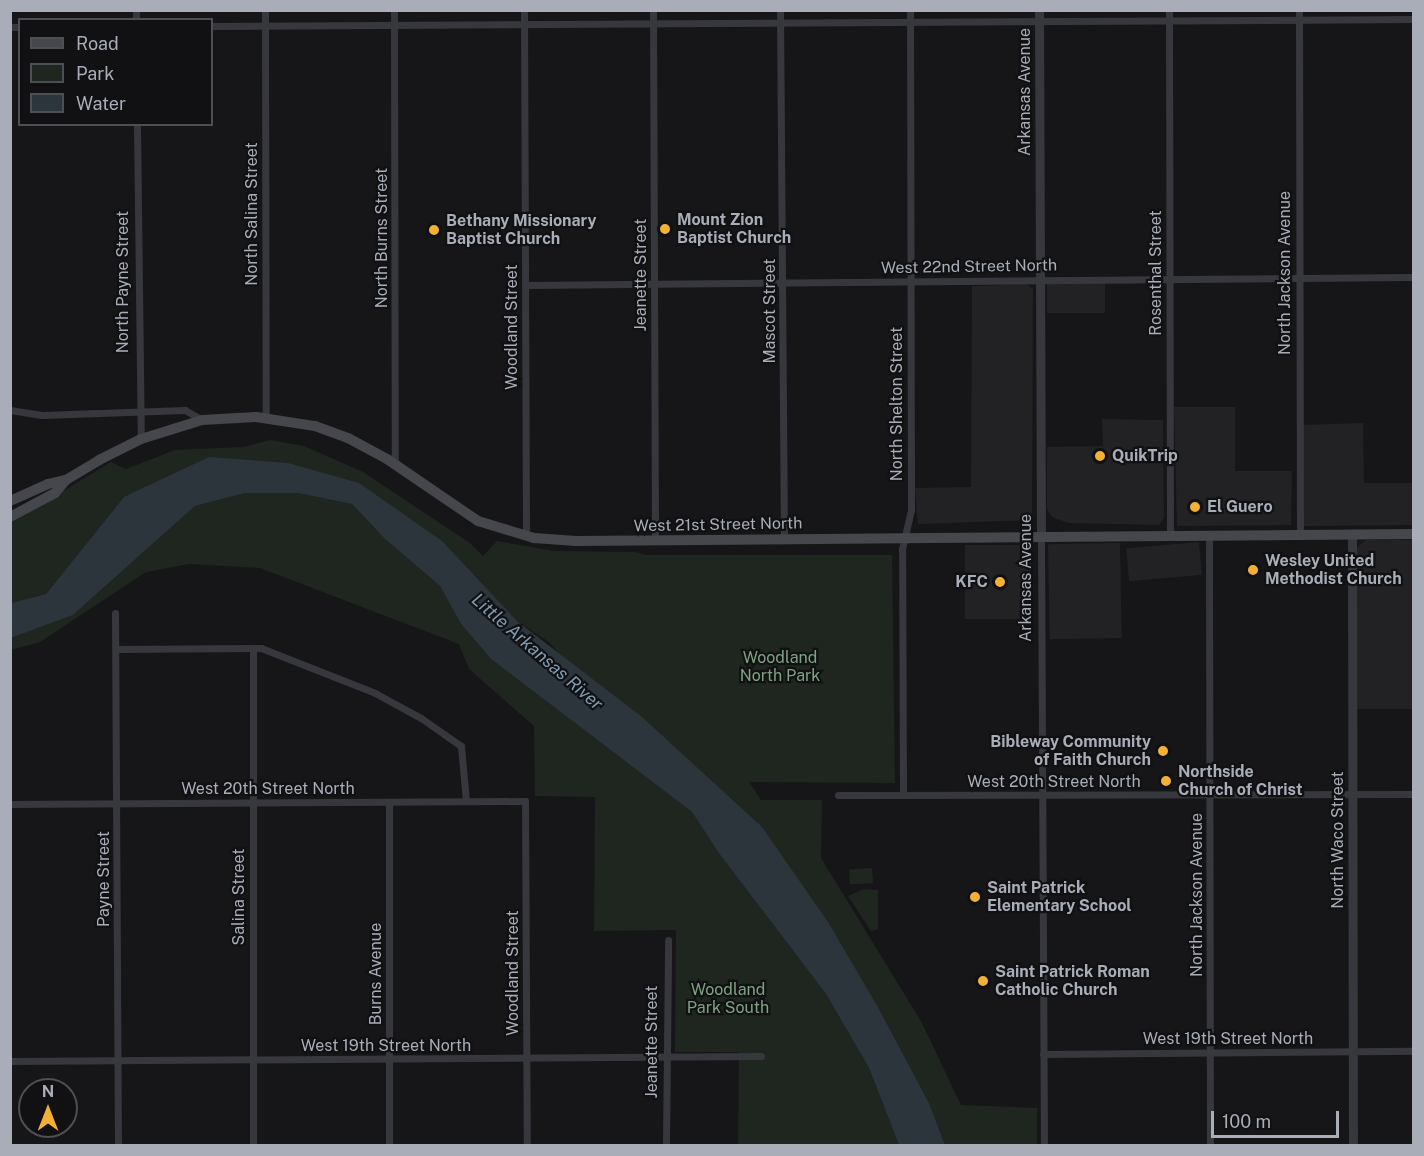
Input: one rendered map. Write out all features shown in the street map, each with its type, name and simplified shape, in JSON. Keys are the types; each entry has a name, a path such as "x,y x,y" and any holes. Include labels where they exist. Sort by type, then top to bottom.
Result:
{"main road":[{"name":"West 21st Street North","path":"11,500 48,484 66,480 141,439 202,420 266,418 315,426 348,438 395,465 478,521 526,536 576,541 1413,534"},
{"name":"West 21st Street North","path":"14,516 55,493 66,480"}],"street":[{"name":"North Salina Street","path":"265,10 266,418"},
{"name":"North Burns Street","path":"394,10 395,465"},
{"name":"Woodland Street","path":"524,10 526,536"},
{"name":"Jeanette Street","path":"653,10 655,540"},
{"name":"Mascot Street","path":"780,10 782,23 784,539"},
{"name":"North Shelton Street","path":"903,795 902,549 911,510 910,10"},
{"name":"Arkansas Avenue","path":"1040,10 1044,1146"},
{"name":"Rosenthal Street","path":"1169,10 1170,536"},
{"name":"North Jackson Avenue","path":"1299,10 1300,535"},
{"path":"213,26 1413,19"},
{"name":"North Payne Street","path":"137,126 138,411 141,439"},
{"name":"West 22nd Street North","path":"525,285 1413,277"},
{"path":"10,410 42,415 185,410 202,420"},
{"path":"11,500 14,516"},
{"name":"North Waco Street","path":"1352,534 1353,1146"},
{"name":"North Jackson Avenue","path":"1209,536 1210,1146"},
{"name":"Payne Street","path":"115,613 118,1146"},
{"path":"116,649 253,648 270,650 375,693 454,739 465,756 466,801"},
{"name":"Salina Street","path":"253,648 253,1146"},
{"name":"West 20th Street North","path":"838,795 1413,794"},
{"name":"Woodland Street","path":"525,801 527,1146"},
{"name":"West 20th Street North","path":"10,804 525,801"},
{"name":"Burns Avenue","path":"388,802 389,1146"},
{"name":"Jeanette Street","path":"666,1146 665,1057 668,940"},
{"name":"West 19th Street North","path":"1043,1054 1413,1052"},
{"name":"West 19th Street North","path":"10,1061 761,1056"}],"shaded area":[{"path":"1047,283 1105,283 1105,313 1047,313"},
{"path":"1026,284 1033,289 1032,520 918,524 915,488 971,487 972,286"},
{"path":"1174,407 1235,407 1235,471 1292,471 1291,525 1177,526"},
{"path":"1102,419 1163,420 1164,518 1159,525 1069,523 1052,517 1047,509 1047,447 1103,446"},
{"path":"1363,423 1364,483 1413,483 1413,525 1304,526 1302,425"},
{"path":"1366,540 1413,540 1413,709 1357,709 1356,548"},
{"path":"1199,542 1202,575 1129,581 1126,548"},
{"path":"1120,543 1122,638 1050,639 1048,544"},
{"path":"965,545 1031,545 1031,619 965,619"}],"green space":[{"name":"Woodland North Park","path":"270,440 304,446 363,472 470,543 483,556 497,541 554,551 635,552 646,555 892,555 895,783 749,782 761,800 822,800 821,858 922,1023 961,1105 1037,1108 1037,1145 945,1145 929,1103 879,1009 549,642 517,621 359,483 124,497 46,594 11,603 11,523 111,462 126,469 175,450 244,447"},
{"name":"Woodland Park South","path":"245,493 298,493 352,504 385,539 440,586 461,624 491,659 692,812 718,852 826,994 869,1068 899,1145 738,1145 739,1052 675,1052 676,930 594,931 595,797 535,796 534,726 469,669 459,644 260,568 189,564 146,572 40,642 11,650 11,638 73,615 195,506"},
{"path":"872,868 873,883 850,885 849,870"},
{"path":"864,889 878,890 878,929 871,931 848,896"}],"water":[{"name":"Little Arkansas River","path":"209,457 288,463 359,483 442,541 517,621 642,717 762,827 828,922 879,1009 929,1103 945,1145 899,1145 869,1068 826,994 718,852 692,812 491,659 461,624 440,586 385,539 352,504 298,493 245,493 195,506 73,615 11,638 11,603 46,594 124,497"}],"place":[{"name":"Mount Zion Baptist Church","path":"665,229"},
{"name":"Bethany Missionary Baptist Church","path":"434,230"},
{"name":"QuikTrip","path":"1100,456"},
{"name":"El Guero","path":"1195,507"},
{"name":"Wesley United Methodist Church","path":"1253,570"},
{"name":"KFC","path":"1000,582"},
{"name":"Bibleway Community of Faith Church","path":"1163,751"},
{"name":"Northside Church of Christ","path":"1166,781"},
{"name":"Saint Patrick Elementary School","path":"975,897"},
{"name":"Saint Patrick Roman Catholic Church","path":"983,981"}]}
